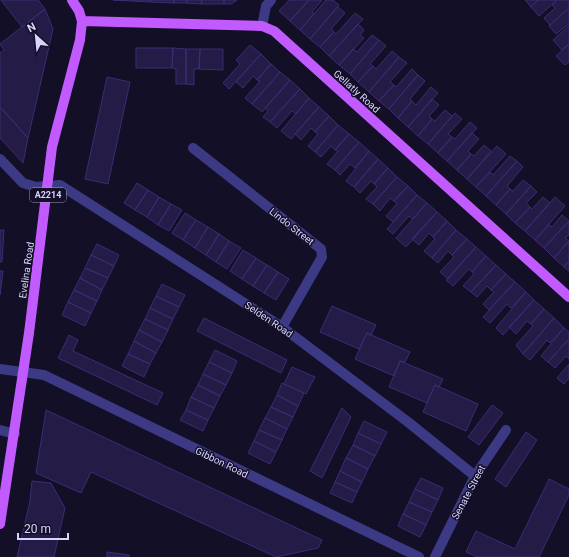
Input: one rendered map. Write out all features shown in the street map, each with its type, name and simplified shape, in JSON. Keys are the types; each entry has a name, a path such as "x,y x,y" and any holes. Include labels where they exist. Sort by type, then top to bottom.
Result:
{"main road":[{"path":"72,0 79,11 82,21"},
{"name":"Gellatly Road","path":"82,21 262,26 274,31 569,297"},
{"name":"Evelina Road","path":"0,524 24,372 49,185 52,147 73,68 82,21"}],"street":[{"path":"262,26 266,6 271,0"},
{"name":"Lindo Street","path":"193,148 321,249 322,257 282,327"},
{"name":"Selden Road","path":"0,160 24,183 36,187 60,185 282,327 408,422 475,476"},
{"name":"Gibbon Road","path":"0,369 44,375 67,385 419,557"},
{"path":"0,430 14,434"},
{"name":"Senate Street","path":"435,557 475,476 506,430"}],"building":[{"path":"1,0 38,0 45,9 22,27"},
{"path":"113,0 150,0 150,2"},
{"path":"150,0 174,0 174,3 150,2"},
{"path":"174,0 187,0 187,3 174,3"},
{"path":"187,0 202,0 201,4 187,3"},
{"path":"202,0 224,0 224,4 201,4"},
{"path":"224,0 237,0 231,4 224,4"},
{"path":"289,0 309,0 290,21 279,11"},
{"path":"309,0 322,0 312,12 314,14 300,30 290,21"},
{"path":"326,0 333,0 339,5 310,39 300,30"},
{"path":"525,0 538,0 531,7"},
{"path":"538,0 557,0 539,16 531,7"},
{"path":"557,0 569,0 569,8 550,25 544,18 555,8 552,5"},
{"path":"338,7 345,13 331,29 334,32 320,47 310,39"},
{"path":"569,8 569,24 556,34 549,26"},
{"path":"45,9 53,29 28,138 0,107 0,53 4,50 0,44"},
{"path":"355,13 363,19 329,56 320,47 334,32 336,34"},
{"path":"358,24 364,30 360,35 364,38 339,65 329,56"},
{"path":"569,26 569,44 562,50 553,40"},
{"path":"372,35 379,40 350,74 339,65 353,49 357,52"},
{"path":"379,40 386,46 370,64 373,66 358,82 350,74"},
{"path":"569,44 569,62 565,65 556,56"},
{"path":"250,45 261,54 229,89 223,83 240,64 236,60"},
{"path":"136,48 173,48 172,68 136,68"},
{"path":"173,48 186,49 186,84 176,84 176,69 172,68"},
{"path":"186,49 200,49 199,69 194,69 194,85 186,84"},
{"path":"200,49 223,49 223,70 199,69"},
{"path":"392,51 399,57 369,92 358,82 373,66 376,69"},
{"path":"261,54 271,64 257,80 253,76 243,88 236,82"},
{"path":"399,57 407,63 390,82 394,85 379,101 369,92"},
{"path":"271,64 280,72 252,104 245,98 260,81 257,80"},
{"path":"412,69 418,75 389,109 379,101 394,85 396,87"},
{"path":"280,72 290,80 262,112 252,104"},
{"path":"418,75 425,81 410,99 412,101 398,118 389,109"},
{"path":"107,77 130,82 108,184 85,179"},
{"path":"290,80 300,89 270,122 263,117 268,111 265,108"},
{"path":"431,87 438,93 408,127 398,118 412,101 416,105"},
{"path":"300,89 309,98 296,114 292,111 277,128 270,122"},
{"path":"309,98 319,107 291,139 281,131"},
{"path":"432,99 439,105 429,116 432,119 418,136 408,127"},
{"path":"0,107 28,138 23,163 0,138"},
{"path":"319,107 329,116 315,132 311,128 301,140 295,134"},
{"path":"445,110 452,116 428,144 418,136 432,119 435,121"},
{"path":"455,113 462,119 448,134 452,137 438,153 428,144"},
{"path":"329,116 338,125 315,152 308,146 318,134 315,132"},
{"path":"470,122 477,128 447,161 438,153 452,137 455,139"},
{"path":"338,125 349,134 335,150 331,146 321,157 315,152"},
{"path":"472,133 479,139 468,151 471,154 457,170 447,161"},
{"path":"349,134 359,142 335,170 327,164 338,151 335,150"},
{"path":"359,142 369,151 355,168 350,164 340,175 335,170"},
{"path":"484,145 491,151 467,179 457,170 471,154 474,156"},
{"path":"497,146 506,154 476,187 467,179"},
{"path":"369,151 378,159 354,187 346,181"},
{"path":"510,156 517,161 486,196 476,187 490,172 493,175"},
{"path":"378,159 388,168 374,184 371,181 360,193 354,187"},
{"path":"517,161 523,167 507,186 510,189 496,205 486,196"},
{"path":"388,168 397,177 373,204 366,199 377,187 374,184"},
{"path":"397,177 408,186 394,201 390,198 380,211 373,204"},
{"path":"523,180 531,186 506,214 496,205 510,189 513,191"},
{"path":"137,183 148,190 135,210 124,203"},
{"path":"408,186 417,195 393,222 386,216 397,204 394,201"},
{"path":"531,186 537,192 526,203 530,207 515,223 506,214"},
{"path":"148,190 159,197 147,217 135,210"},
{"path":"417,195 427,203 413,219 409,216 393,234 387,229"},
{"path":"159,197 171,204 158,225 147,217"},
{"path":"543,197 550,203 525,231 515,223 530,207 532,209"},
{"path":"555,197 565,206 535,240 525,231"},
{"path":"427,203 437,212 406,247 396,238"},
{"path":"171,204 182,210 169,231 158,225"},
{"path":"437,212 447,221 433,237 429,233 419,245 412,239"},
{"path":"185,213 196,220 183,240 172,233"},
{"path":"562,215 569,221 544,248 535,240 549,225 552,227"},
{"path":"196,220 208,227 195,248 183,240"},
{"path":"447,221 456,230 432,258 424,251 435,239 433,237"},
{"path":"569,221 569,235 565,238 569,241 554,258 544,248"},
{"path":"208,227 219,234 206,255 195,248"},
{"path":"0,230 4,230 2,262 0,262"},
{"path":"456,230 467,239 452,255 448,251 438,263 432,258"},
{"path":"219,234 229,241 216,262 206,255"},
{"path":"467,239 476,247 448,279 440,272 454,257 452,255"},
{"path":"229,241 241,248 227,269 216,262"},
{"path":"569,241 569,261 564,267 554,258"},
{"path":"97,244 119,255 114,266 91,255"},
{"path":"476,247 486,256 472,272 469,269 453,286 446,280"},
{"path":"243,250 256,258 242,279 230,271"},
{"path":"91,255 114,266 108,278 85,268"},
{"path":"486,256 496,265 471,292 463,286 474,274 472,272"},
{"path":"256,258 267,265 253,286 242,279"},
{"path":"569,261 569,271 564,267"},
{"path":"267,265 278,272 264,293 253,286"},
{"path":"496,265 506,274 491,290 487,286 477,297 471,292"},
{"path":"85,268 108,278 102,290 80,278"},
{"path":"0,271 3,271 0,295"},
{"path":"278,272 289,279 276,300 264,293"},
{"path":"506,274 515,282 489,310 483,304 494,292 491,290"},
{"path":"80,278 102,290 97,301 74,290"},
{"path":"515,282 526,292 511,308 507,304 490,323 483,317"},
{"path":"162,284 185,295 179,307 156,296"},
{"path":"74,290 97,301 91,313 68,302"},
{"path":"526,292 534,300 503,335 496,328"},
{"path":"156,296 179,307 173,319 150,308"},
{"path":"534,300 544,309 531,324 527,321 516,334 509,327"},
{"path":"68,302 91,313 85,326 62,315"},
{"path":"332,306 376,325 371,335 367,333 359,349 320,332"},
{"path":"150,308 173,319 168,330 145,319"},
{"path":"544,309 554,318 523,354 516,345 533,326 531,324"},
{"path":"204,318 287,360 281,373 197,331"},
{"path":"554,318 564,328 550,343 547,340 530,360 523,354"},
{"path":"145,319 168,330 162,342 139,330"},
{"path":"564,328 569,332 569,339 548,362 541,356"},
{"path":"139,330 162,342 156,353 134,341"},
{"path":"367,333 410,352 405,362 400,361 394,376 355,359"},
{"path":"69,335 78,340 73,351 163,393 157,405 58,358"},
{"path":"569,339 569,359 566,356 555,368 548,362"},
{"path":"134,341 156,353 150,364 128,354"},
{"path":"215,350 237,361 232,373 209,362"},
{"path":"128,354 150,364 144,377 122,366"},
{"path":"400,361 443,379 439,387 435,385 427,403 389,387"},
{"path":"209,362 232,373 226,385 203,374"},
{"path":"569,364 569,378 564,384 557,378"},
{"path":"292,367 315,377 306,394 284,384"},
{"path":"203,374 226,385 220,396 198,385"},
{"path":"282,383 304,393 298,406 277,395"},
{"path":"198,385 220,396 214,408 191,397"},
{"path":"435,385 478,404 466,431 423,412"},
{"path":"277,395 298,406 293,417 271,407"},
{"path":"191,397 214,408 208,420 186,410"},
{"path":"492,405 503,413 479,445 468,437"},
{"path":"271,407 293,417 287,429 265,418"},
{"path":"342,408 351,417 322,478 310,471"},
{"path":"46,410 322,540 318,548 276,557 91,472 81,493 36,473"},
{"path":"186,410 208,420 203,431 180,420"},
{"path":"265,418 287,429 282,440 259,430"},
{"path":"364,421 387,432 381,444 358,433"},
{"path":"259,430 282,440 276,452 254,441"},
{"path":"526,432 537,440 506,487 495,479"},
{"path":"358,433 381,444 375,456 353,445"},
{"path":"254,441 276,452 270,464 248,453"},
{"path":"353,445 375,456 368,469 346,458"},
{"path":"346,458 368,469 362,482 340,471"},
{"path":"340,471 362,482 357,492 335,482"},
{"path":"421,478 443,488 438,500 415,489"},
{"path":"549,479 569,489 569,495 539,557 477,557 466,552 476,531 515,549"},
{"path":"32,481 51,483 65,508 54,557 17,557 30,501"},
{"path":"335,482 357,492 352,503 330,493"},
{"path":"415,489 438,500 432,512 409,502"},
{"path":"409,502 432,512 426,525 403,514"},
{"path":"403,514 426,525 420,537 398,526"},
{"path":"107,552 129,555 129,557 107,557"}]}
